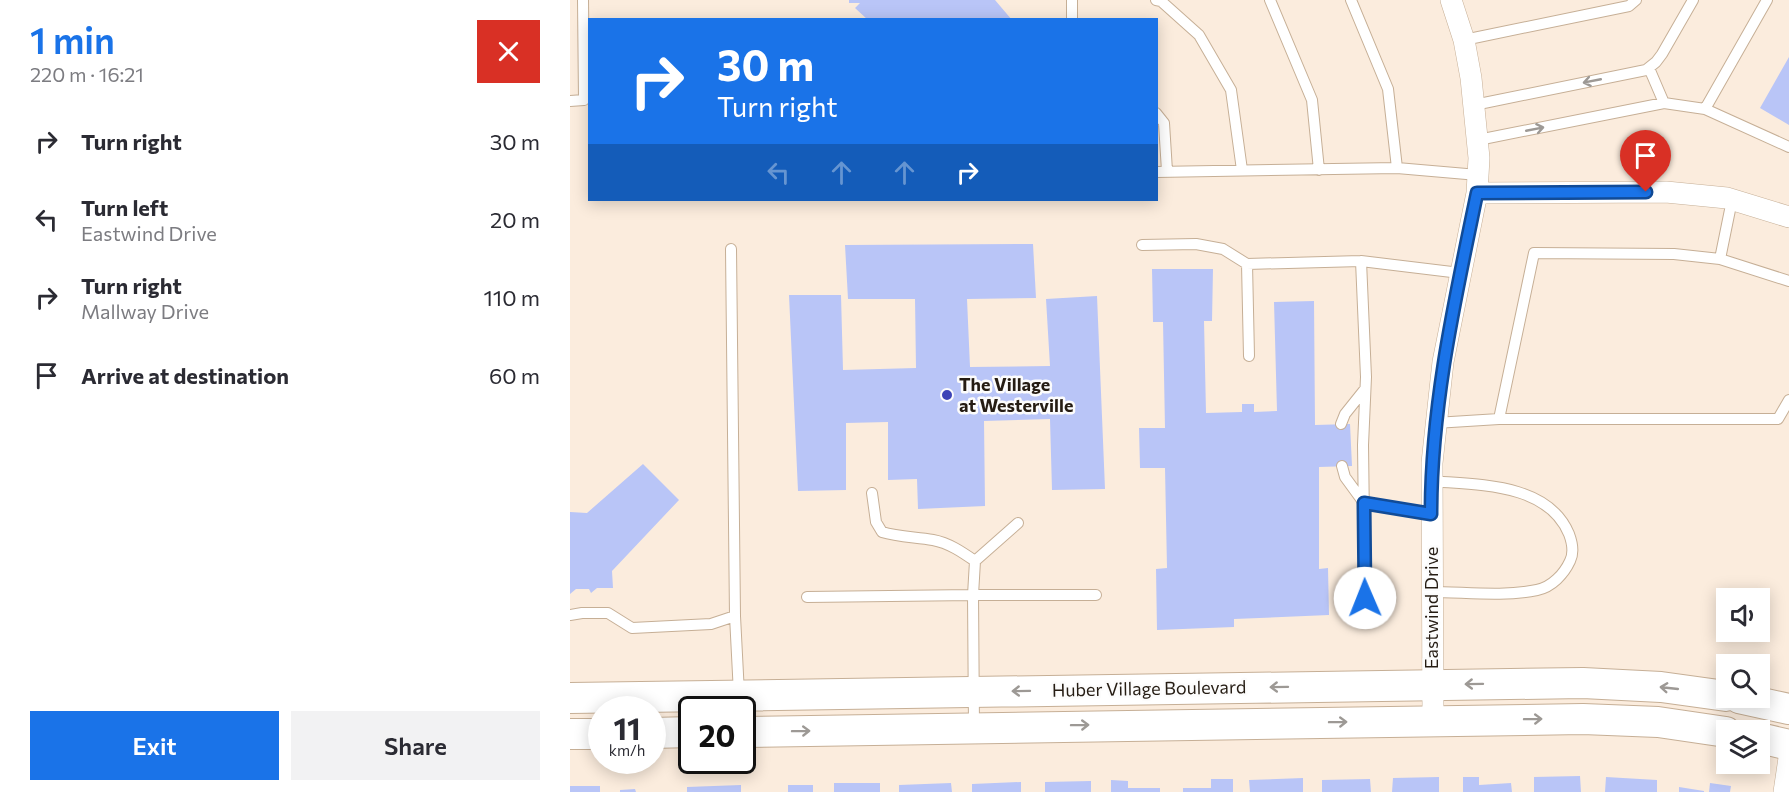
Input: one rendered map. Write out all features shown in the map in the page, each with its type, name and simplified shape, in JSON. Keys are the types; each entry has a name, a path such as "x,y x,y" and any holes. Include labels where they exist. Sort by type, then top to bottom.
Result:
{"street":[{"name":"Eastwind Drive","path":"1433,720 1431,481 1435,423 1443,362 1477,184 1478,140 1474,105 1464,40 1451,0"},
{"path":"1477,184 1666,192 1732,200 1789,217"},
{"name":"Huber Village Boulevard","path":"756,702 974,692 1583,683 1661,687 1716,695"},
{"name":"Huber Village Boulevard","path":"570,698 678,701"},
{"path":"1770,705 1789,709"},
{"name":"Huber Village Boulevard","path":"756,732 1583,719 1658,722 1716,731"},
{"path":"570,734 588,734"},
{"path":"1770,740 1789,745"},
{"path":"1784,792 1789,758"}],"lane":[{"path":"570,101 584,100 583,0"},
{"path":"1072,0 1072,18"},
{"path":"1156,0 1161,1 1199,35 1232,90 1242,170"},
{"path":"1270,0 1312,100 1319,170"},
{"path":"1351,0 1388,89 1397,168"},
{"path":"1464,40 1629,6 1636,0"},
{"path":"1474,105 1649,68 1662,54 1693,0"},
{"path":"1705,109 1767,0"},
{"path":"1649,68 1664,103"},
{"path":"1478,140 1664,103 1705,109 1789,147"},
{"path":"1158,116 1164,123 1162,171 1397,168 1477,184"},
{"path":"1720,259 1732,200"},
{"path":"1142,245 1196,244 1223,249 1247,264 1361,261 1461,273"},
{"path":"731,249 735,616 740,696"},
{"path":"1499,419 1534,254 1674,254 1720,259 1789,281"},
{"path":"1361,261 1365,389 1363,445 1365,598"},
{"path":"1247,264 1249,356"},
{"path":"1341,424 1345,414 1365,389"},
{"path":"1435,423 1499,419 1778,419 1789,400"},
{"path":"1342,466 1345,477 1364,503 1431,514"},
{"path":"1431,481 1496,488 1544,502 1565,525 1572,542 1572,558 1554,582 1539,590 1513,593 1431,592"},
{"path":"872,494 876,522 882,532 893,536 935,541 956,548 975,561"},
{"path":"974,727 975,561 1018,523"},
{"path":"807,597 1096,595"},
{"path":"570,615 608,613 632,628 711,624 735,616"}],"building":[{"path":"849,0 995,0 1010,18 866,18 855,8 860,3 849,3"},
{"path":"1789,57 1789,125 1760,108"},
{"name":"The Village at Westerville","path":"1033,244 1036,298 967,299 970,367 1050,366 1046,299 1097,296 1105,489 1052,490 1050,419 984,421 985,506 918,509 917,479 888,480 888,422 846,423 846,490 798,491 789,295 841,295 843,370 916,368 915,299 848,299 845,245"},
{"path":"1152,269 1213,269 1212,321 1204,321 1206,413 1242,412 1242,404 1254,404 1254,412 1277,411 1274,302 1314,301 1315,425 1350,424 1352,466 1319,467 1319,569 1328,568 1329,615 1234,619 1234,627 1157,630 1156,569 1167,568 1165,468 1140,468 1139,428 1165,428 1163,322 1153,322"},
{"path":"643,464 679,500 612,571 613,588 597,588 591,593 589,589 576,589 570,594 570,512 587,513"},
{"path":"1580,776 1581,792 1534,792 1534,777"},
{"path":"1439,777 1439,792 1392,792 1393,778"},
{"path":"1463,777 1479,777 1479,785 1511,783 1512,792 1463,792"},
{"path":"1606,777 1657,780 1657,792 1605,792"},
{"path":"1303,778 1303,792 1250,792 1249,780"},
{"path":"1211,779 1233,779 1233,792 1183,792 1183,788 1211,788"},
{"path":"1370,779 1371,792 1322,792 1322,780"},
{"path":"1111,780 1128,781 1128,788 1160,788 1160,792 1111,792"},
{"path":"1091,781 1091,792 1045,792 1045,782"},
{"path":"1021,782 1021,792 972,792 972,784"},
{"path":"834,783 880,783 880,792 834,792"},
{"path":"951,783 952,792 899,792 899,785"},
{"path":"1710,783 1731,786 1730,792 1709,792"},
{"path":"741,785 741,792 687,792 687,787"},
{"path":"788,785 813,785 813,792 788,792"},
{"path":"570,786 600,786 600,792 570,792"},
{"path":"1679,787 1704,791 1704,792 1679,792"},
{"path":"635,789 636,792 620,792 620,790"}],"place":[{"name":"The Village at Westerville","path":"947,395"}],"route":[{"path":"1365,598 1364,503 1431,514 1435,423 1443,362 1477,193 1646,192"}]}
